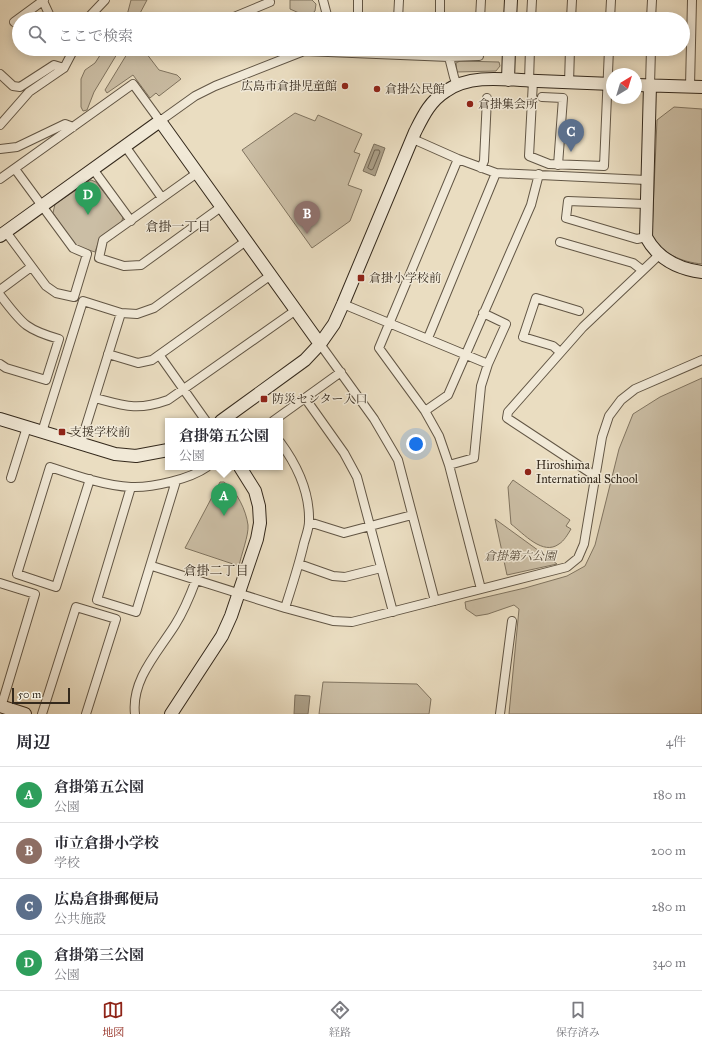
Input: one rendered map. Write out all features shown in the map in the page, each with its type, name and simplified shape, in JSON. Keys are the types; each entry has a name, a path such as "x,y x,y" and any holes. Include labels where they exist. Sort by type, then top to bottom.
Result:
{"street":[{"path":"28,12 44,0 48,12"},
{"path":"94,12 105,0"},
{"path":"246,12 270,2 269,0"},
{"path":"323,0 326,12"},
{"path":"358,0 358,12"},
{"path":"398,12 399,0"},
{"path":"440,0 440,12"},
{"path":"480,12 481,0"},
{"path":"510,12 511,0"},
{"path":"531,12 532,0"},
{"path":"571,12 572,0"},
{"path":"610,12 611,0"},
{"path":"651,12 652,0"},
{"path":"690,86 692,0"},
{"path":"0,125 29,92 64,68 70,56"},
{"path":"15,169 41,206 73,248 87,254 74,297 56,292 46,286 3,234 41,206 125,146 160,122 195,96 214,86 291,56"},
{"path":"457,85 449,57 479,56"},
{"path":"508,80 509,56"},
{"path":"530,56 529,156 549,164 604,166 609,104"},
{"path":"569,83 570,56"},
{"path":"609,56 610,68"},
{"path":"650,56 646,180 646,237 651,247 659,255 678,267 702,272"},
{"path":"0,74 13,86 20,87 54,66 64,68"},
{"path":"225,418 305,360 320,344 334,324 412,139 426,111 440,96 457,85 473,80 606,84"},
{"path":"0,179 133,84 378,425 398,460 435,601"},
{"path":"642,85 702,87"},
{"path":"542,97 563,98 558,164"},
{"path":"482,168 484,161 487,98"},
{"path":"0,148 17,147 65,124 73,127"},
{"path":"412,139 458,159 496,173 646,180"},
{"path":"125,146 162,198"},
{"path":"458,159 379,348 425,411 439,436 449,465 480,588"},
{"path":"93,169 131,221"},
{"path":"197,173 104,240 99,258 124,266 141,264 221,207"},
{"path":"428,338 496,173"},
{"path":"425,411 448,395 464,354 530,205 539,174"},
{"path":"646,204 568,201 566,218 637,239 646,237"},
{"path":"42,432 83,301 121,313 137,314 154,308 246,241"},
{"path":"560,242 633,263 642,270"},
{"path":"595,476 507,418 508,412 583,327 659,255"},
{"path":"0,290 31,267"},
{"path":"108,354 138,363 152,360 160,356 270,275"},
{"path":"0,295 22,323 36,333 59,340 46,380 6,368 0,364"},
{"path":"560,352 553,346 523,337 536,298 579,311"},
{"path":"343,304 488,364"},
{"path":"95,398 131,407 151,406 168,400 296,310"},
{"path":"80,445 121,313"},
{"path":"449,465 474,458 481,386 488,364 506,324 483,313"},
{"path":"160,356 204,418"},
{"path":"152,566 285,608 333,621 352,622 480,588 567,567 578,558 584,544 595,476 604,430 609,416 621,400 635,388 702,360"},
{"path":"277,418 341,372"},
{"path":"305,398 344,453 357,477 393,612"},
{"path":"0,419 80,445 115,454 136,456 165,451"},
{"path":"11,478 27,427"},
{"path":"283,446 294,461 301,479 306,496 309,522 299,564 285,608"},
{"path":"90,479 56,587 17,574 50,467 90,479 131,487 176,481 200,470"},
{"path":"171,714 222,636 239,594 257,539 260,523 259,506 255,491 242,470"},
{"path":"131,487 97,600 136,612 152,566 176,481"},
{"path":"309,522 344,533 412,515"},
{"path":"299,564 333,576 345,577 381,568"},
{"path":"135,714 137,688 143,674 188,602 196,580"},
{"path":"0,583 35,594 1,707 20,713"},
{"path":"42,714 76,607 116,620 86,714"},
{"path":"500,714 512,620"}],"green space":[{"path":"131,0 147,0 141,12 128,12"},
{"path":"290,0 312,0 316,4 314,12 297,12 290,9"},
{"path":"100,56 116,56 94,92 87,110 83,111 81,107 81,79 85,70 95,63"},
{"path":"126,56 148,56 159,70 177,75 181,79 159,96 156,93 150,98 133,75 107,93 105,90"},
{"path":"460,61 499,62 500,66 496,71 457,72 456,63"},
{"path":"674,107 702,109 702,264 673,256 656,242 652,235 657,120"},
{"path":"295,113 315,121 318,115 362,134 354,152 360,154 348,185 362,190 350,221 312,248 242,150"},
{"path":"91,180 96,182 123,217 121,224 100,238 95,252 76,246 53,213 55,204"},
{"path":"702,378 702,714 509,714 519,609 514,605 488,614 476,616 466,609 465,602 525,588 567,576 585,566 595,545 619,449 633,414 660,397"},
{"path":"513,480 570,520 566,526 571,529 561,543 553,547 540,546 511,524 508,487"},
{"path":"220,482 224,482 233,490 243,507 247,519 248,529 239,566 185,548"},
{"name":"倉掛第六公園","path":"495,519 557,564 507,575"},
{"path":"323,682 417,684 431,699 429,714 319,714"}],"water":[{"path":"374,144 385,148 375,176 363,171"},
{"path":"295,695 310,696 308,714 294,714"}],"place":[{"name":"広島市倉掛児童館","path":"345,86"},
{"name":"倉掛公民館","path":"377,89"},
{"name":"倉掛集会所","path":"470,104"},
{"name":"広島倉掛郵便局","path":"571,152"},
{"name":"倉掛第三公園","path":"88,215"},
{"name":"市立倉掛小学校","path":"307,234"},
{"name":"倉掛小学校前","path":"361,278"},
{"name":"防災センター入口","path":"264,399"},
{"name":"支援学校前","path":"62,432"},
{"name":"Hiroshima International School","path":"528,472"},
{"name":"倉掛第五公園","path":"224,516"}],"district":[{"name":"倉掛一丁目","path":"178,227"},
{"name":"倉掛二丁目","path":"216,571"}]}
